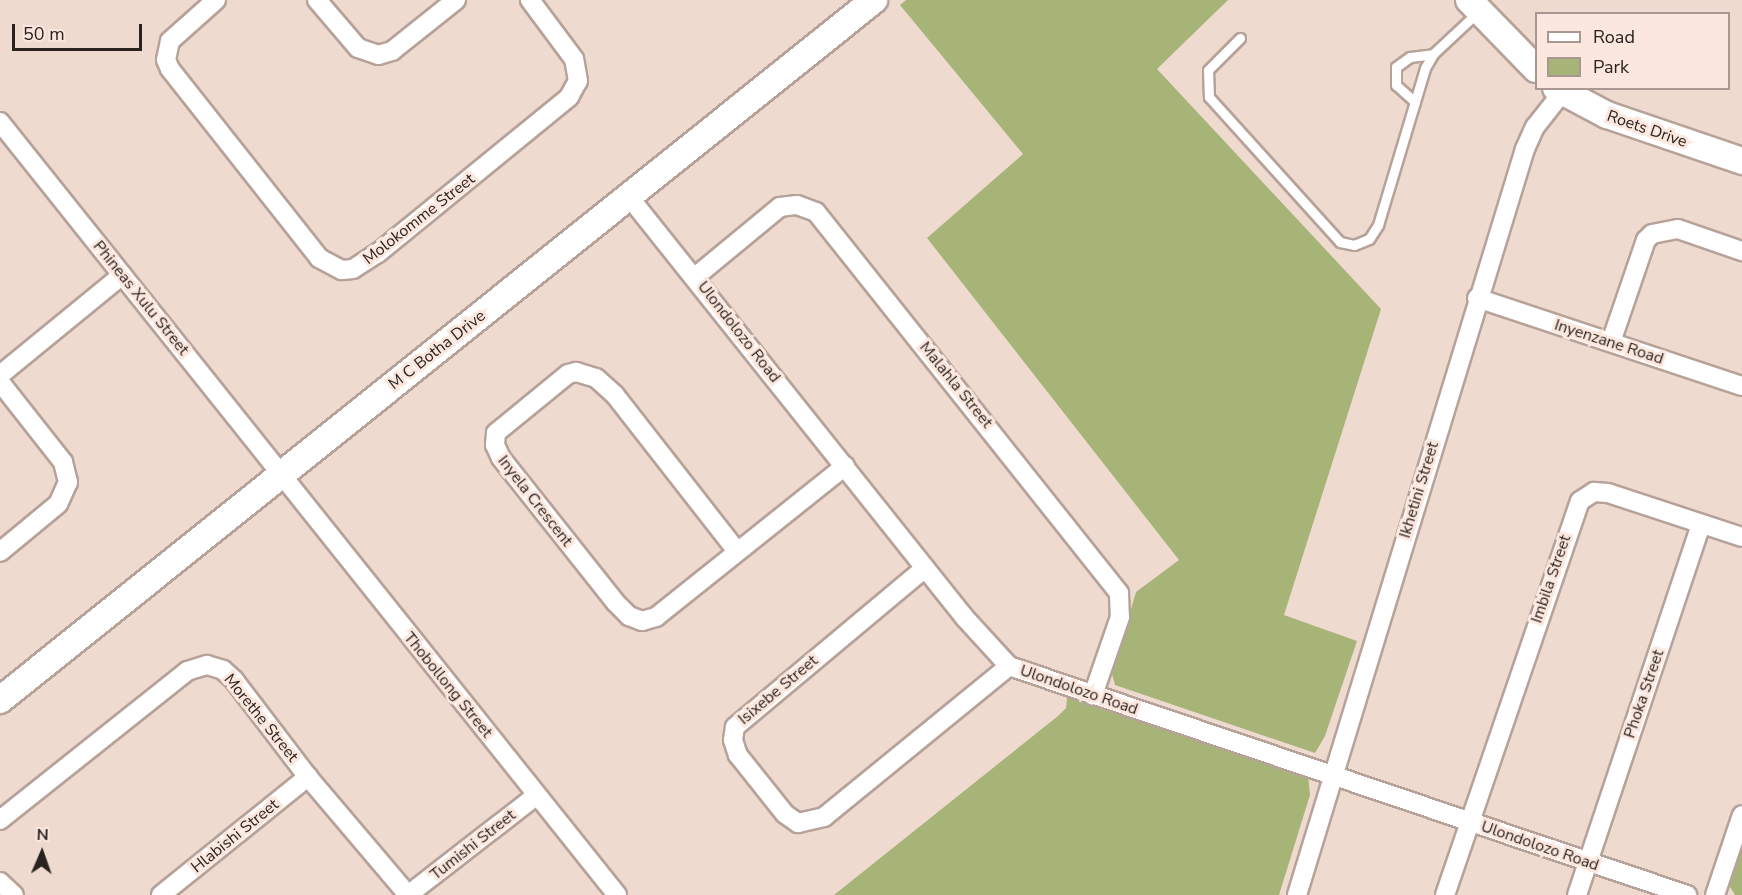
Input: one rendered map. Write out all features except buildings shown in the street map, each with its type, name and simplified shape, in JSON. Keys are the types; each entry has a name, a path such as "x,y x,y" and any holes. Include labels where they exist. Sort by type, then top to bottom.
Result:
{"street":[{"name":"Molokomme Street","path":"216,0 170,41 166,60 170,69 319,258 342,270 353,269 378,253 569,97 578,81 574,59 530,0"},
{"path":"317,0 358,48 378,55 392,51 456,0"},
{"name":"M C Botha Drive","path":"0,700 279,475 630,198 874,0"},
{"path":"1474,5 1535,68"},
{"name":"Roets Drive","path":"1558,91 1607,115 1742,162"},
{"name":"Ikhetini Street","path":"1297,895 1477,298 1525,148 1535,127 1558,91"},
{"name":"Phineas Xulu Street","path":"0,122 279,475"},
{"name":"Ulondolozo Road","path":"630,198 925,568 1009,666 1687,895"},
{"name":"Malahla Street","path":"695,277 780,207 797,204 816,212 1119,593 1121,604 1115,638 1093,695"},
{"path":"1611,342 1646,240 1652,234 1678,230 1742,251"},
{"path":"0,375 122,275"},
{"name":"Inyenzane Road","path":"1477,298 1742,386"},
{"name":"Inyela Crescent","path":"736,550 615,395 596,378 576,372 568,374 496,433 495,445 501,458 629,616 642,621 656,617 736,550 845,466"},
{"path":"0,382 63,462 68,482 58,504 0,552"},
{"name":"Thobollong Street","path":"279,475 617,895"},
{"name":"Imbila Street","path":"1445,895 1580,501 1594,492 1608,493 1742,537"},
{"name":"Phoka Street","path":"1577,895 1701,525"},
{"name":"Isixebe Street","path":"925,568 735,727 733,740 738,755 785,814 798,823 824,817 1009,666"},
{"name":"Morethe Street","path":"0,820 198,666 216,667 234,680 308,777 408,895"},
{"name":"Hlabishi Street","path":"161,895 308,777"},
{"name":"Tumishi Street","path":"408,895 537,795"},
{"path":"1715,895 1742,815"},
{"path":"0,882 14,895"}],"lane":[{"path":"1240,38 1208,70 1209,97 1340,242 1354,245 1369,239 1378,225 1415,102 1433,54 1474,5"},
{"path":"1415,102 1396,85 1396,67 1410,57 1433,54"}],"green space":[{"path":"906,0 1228,0 1157,69 1381,309 1284,615 1357,641 1325,736 1315,753 1115,685 1112,674 1136,592 1179,560 927,238 1023,154 900,5"},
{"path":"1068,691 1308,774 1310,795 1279,895 834,895 1058,716 1066,708"},
{"path":"1742,831 1742,895 1735,895 1727,882"}]}
